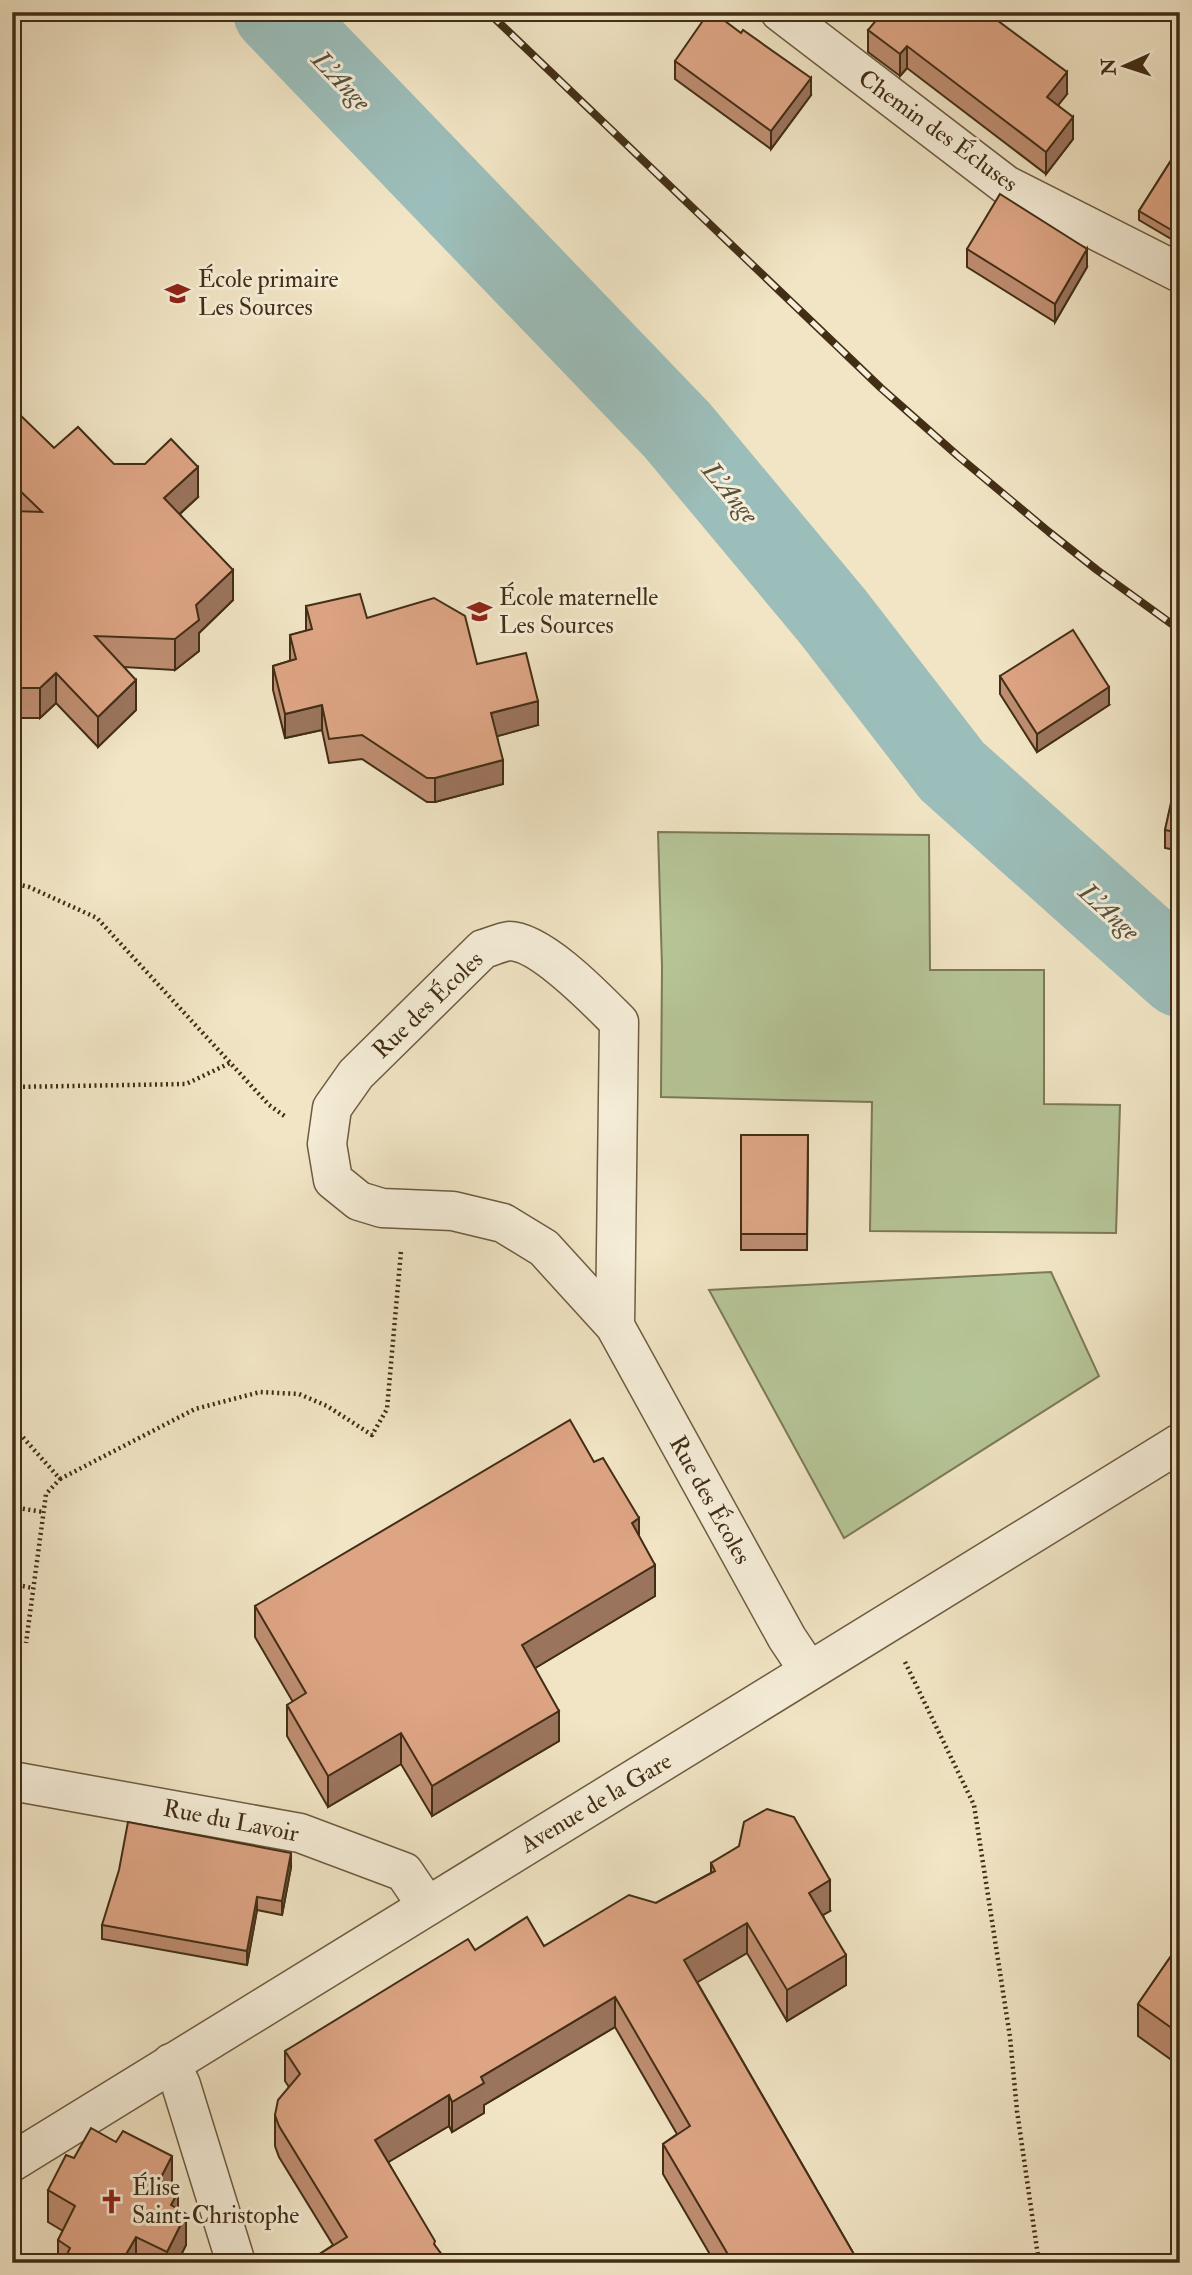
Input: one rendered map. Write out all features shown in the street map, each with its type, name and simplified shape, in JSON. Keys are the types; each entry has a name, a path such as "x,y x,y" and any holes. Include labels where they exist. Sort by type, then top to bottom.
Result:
{"street":[{"name":"Chemin des Écluses","path":"780,12 1006,185 1180,273"},
{"name":"Rue des Écoles","path":"615,1326 619,1022 587,989 534,948 510,941 483,949 356,1074 332,1108 327,1144 333,1180 359,1201 382,1208 453,1211 503,1223 544,1248 615,1326 787,1638 809,1671"},
{"name":"Avenue de la Gare","path":"12,2162 1180,1443"},
{"name":"Rue du Lavoir","path":"12,1781 300,1833 404,1872 427,1906"},
{"path":"171,2063 181,2085 236,2263"}],"path":[{"path":"12,883 29,887 97,918 269,1105 327,1144"},
{"path":"12,1087 186,1084 230,1063"},
{"path":"26,1643 46,1494 60,1479 195,1409 260,1392 299,1394 327,1406 372,1435 387,1409 405,1208"},
{"path":"12,1425 60,1479"},
{"path":"12,1507 43,1512"},
{"path":"12,1584 33,1588"},
{"path":"886,1623 974,1805 1010,2037 1017,2111 1039,2263"}],"green space":[{"path":"658,832 929,835 930,970 1044,970 1044,1104 1120,1105 1116,1233 870,1231 872,1102 661,1097 662,967"},
{"path":"1051,1272 1099,1376 844,1538 709,1290"}],"building":[{"path":"709,12 713,12 741,33 743,30 811,78 771,131 675,61"},
{"path":"883,12 986,12 1067,72 1047,97 1073,117 1046,152 907,46 900,54 868,30"},
{"path":"1177,151 1180,152 1180,219 1173,231 1139,211"},
{"path":"1000,194 1087,249 1055,304 967,249"},
{"path":"12,409 54,448 78,427 114,464 145,464 171,439 198,467 164,498 233,570 196,605 199,620 175,639 95,636 136,680 98,717 56,673 40,688 19,688 12,681 12,511 42,512 12,483"},
{"path":"360,594 367,618 434,598 465,616 477,664 526,653 538,701 491,713 503,760 427,778 362,735 329,739 322,705 285,714 273,666 296,659 290,635 312,629 306,606"},
{"path":"1073,630 1109,687 1037,734 1000,676"},
{"path":"1180,766 1180,833 1165,830"},
{"path":"741,1135 808,1135 807,1234 741,1234"},
{"path":"570,1420 594,1462 603,1458 639,1518 632,1523 655,1565 522,1645 559,1711 432,1786 401,1733 328,1776 287,1705 306,1693 255,1606"},
{"path":"767,1809 794,1817 830,1880 809,1893 846,1955 787,1990 747,1923 684,1960 859,2263 733,2263 663,2144 690,2126 615,1997 481,2077 484,2083 452,2102 449,2095 375,2140 435,2241 434,2244 448,2263 322,2263 318,2255 347,2237 279,2126 275,2115 278,2100 300,2074 285,2051 468,1939 475,1950 527,1917 544,1946 629,1895 656,1903 715,1871 711,1863 739,1846 744,1822"},
{"path":"128,1822 291,1853 282,1901 257,1897 247,1951 102,1925 119,1870"},
{"path":"1180,1943 1180,2034 1138,2004"},
{"name":"Élise Saint-Christophe","path":"91,2128 116,2142 123,2131 172,2156 159,2181 178,2192 171,2205 186,2214 167,2252 136,2237 121,2263 63,2263 70,2248 58,2240 75,2206 48,2190 66,2155 74,2158"}],"waterway":[{"name":"L'Ange","path":"275,12 677,430 833,617 952,771 1180,975"}],"railway":[{"path":"488,12 881,388 1049,532 1180,630"}],"place":[{"name":"École primaire Les Sources","path":"178,293"},
{"name":"École maternelle Les Sources","path":"479,611"},
{"name":"Élise Saint-Christophe","path":"112,2201"}]}
